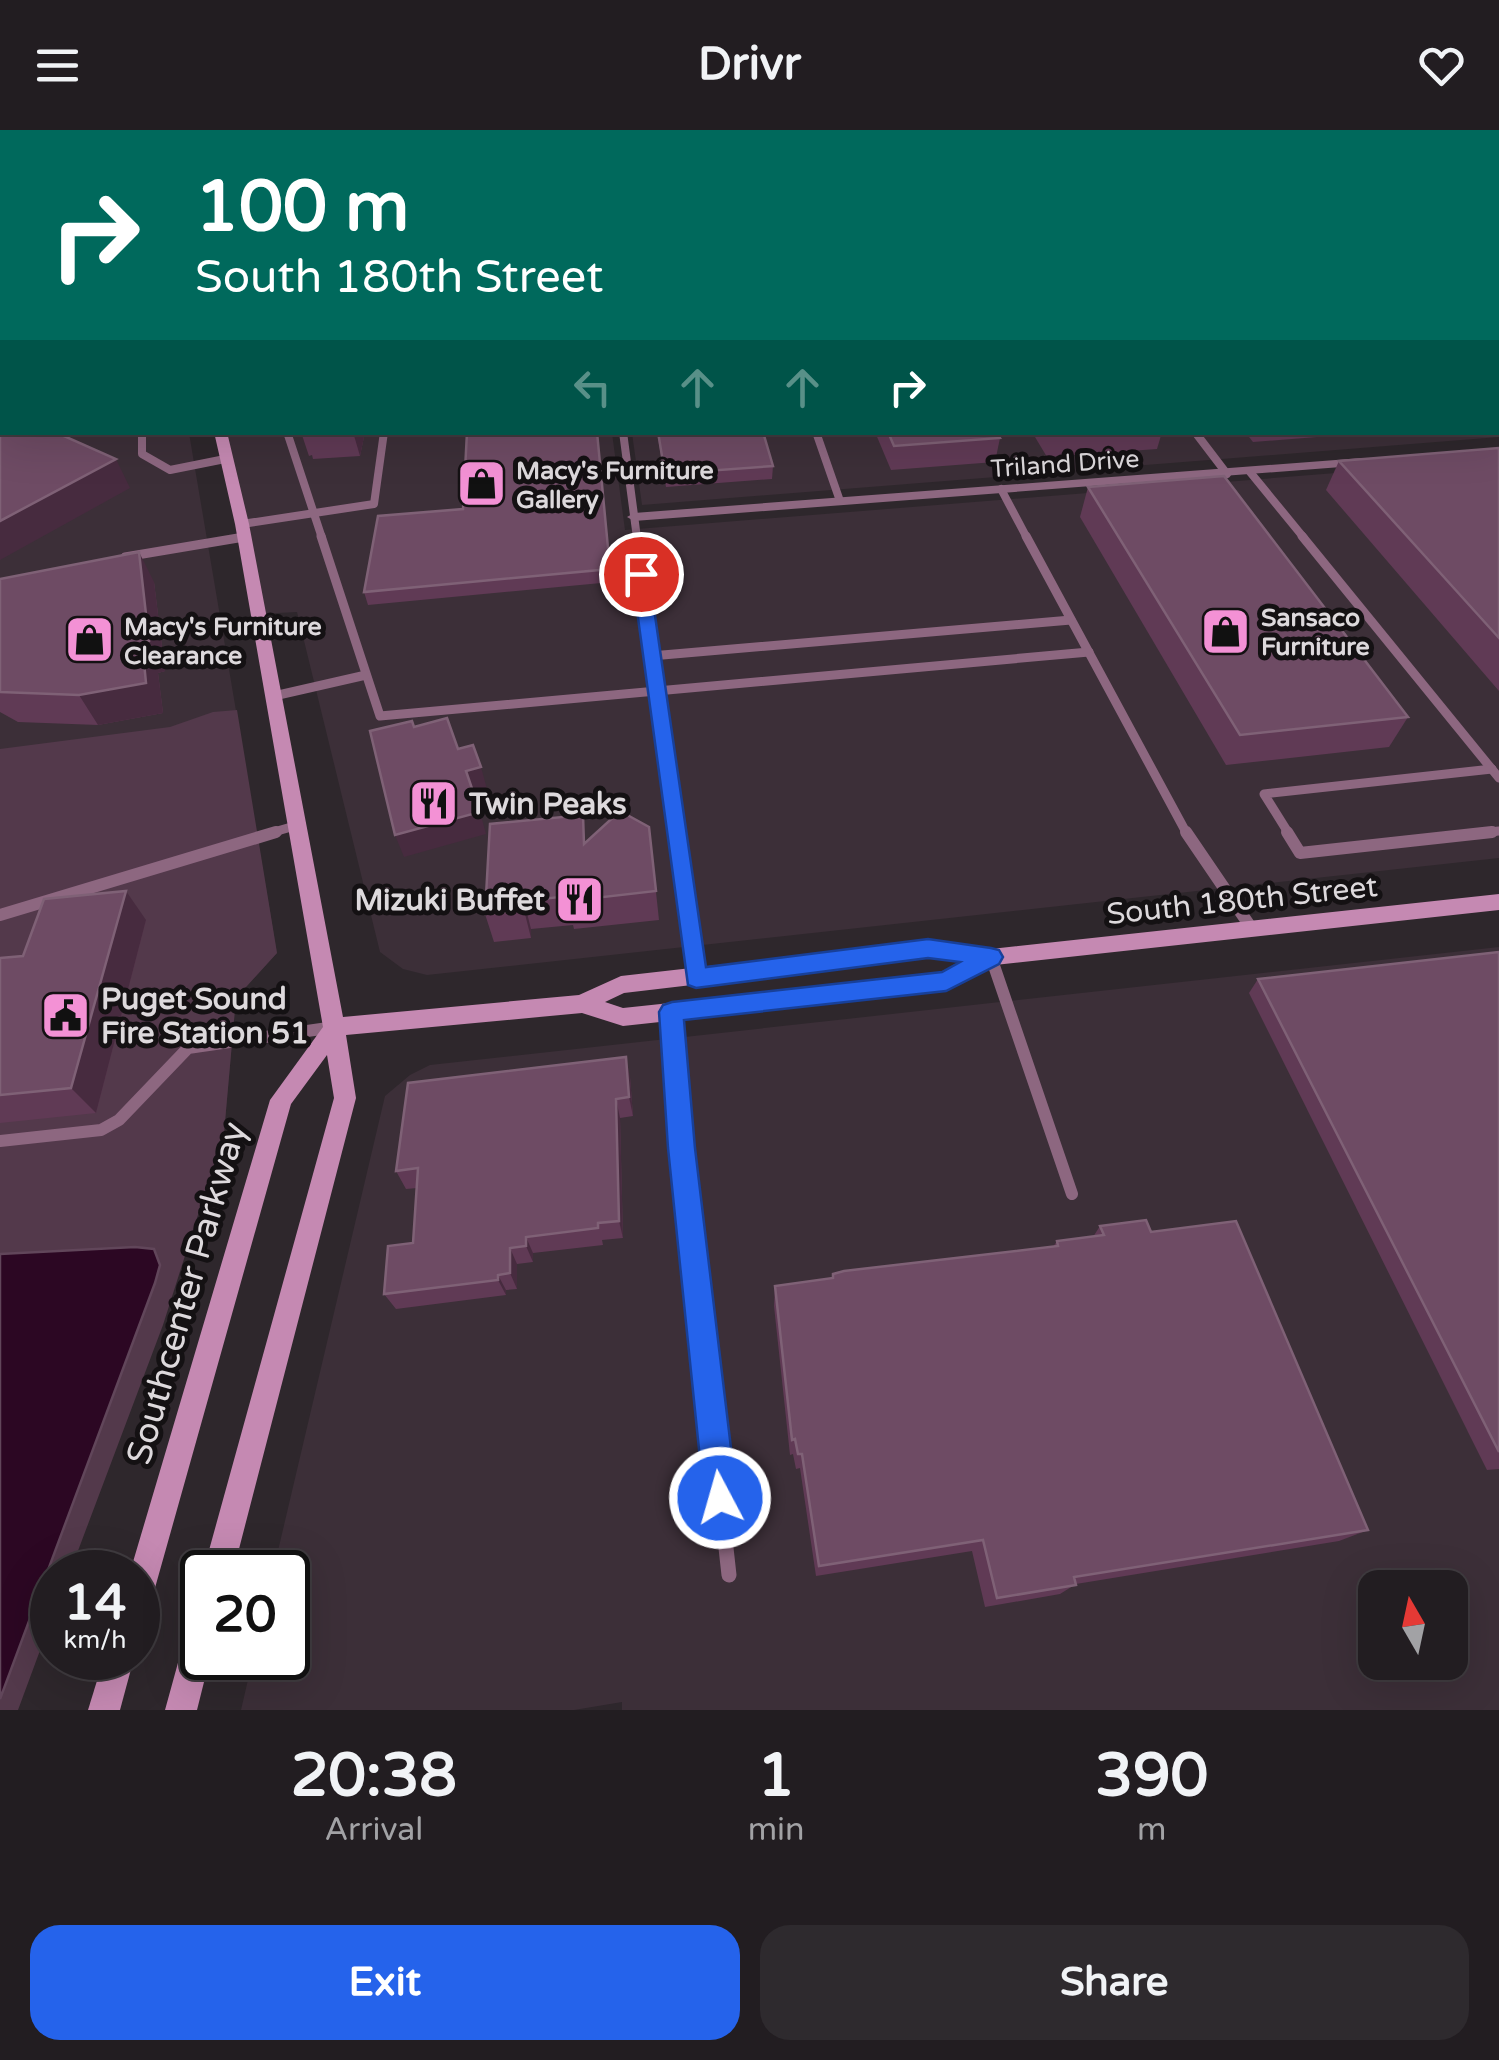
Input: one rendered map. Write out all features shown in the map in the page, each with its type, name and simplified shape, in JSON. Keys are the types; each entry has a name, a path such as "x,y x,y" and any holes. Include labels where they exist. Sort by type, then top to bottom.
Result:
{"main road":[{"path":"221,435 274,696 336,1027 345,1098 224,1550"},
{"name":"South 180th Street","path":"336,1027 582,1004 621,985 928,949 991,957 1499,902"},
{"name":"South 180th Street","path":"582,1004 623,1018 946,982 991,957"},
{"name":"Southcenter Parkway","path":"151,1550 281,1100 336,1027"},
{"path":"104,1710 113,1680"},
{"path":"181,1710 189,1680"}],"street":[{"name":"Triland Drive","path":"634,517 1382,461"}],"lane":[{"path":"1222,130 1236,130"},
{"path":"142,435 142,454 170,470 225,459"},
{"path":"288,435 380,716 1088,652"},
{"path":"110,562 311,513 374,504 384,435"},
{"path":"623,435 696,978"},
{"path":"817,435 840,501"},
{"path":"1197,435 1227,474"},
{"path":"1250,472 1495,774"},
{"path":"1001,489 1198,854 1252,929"},
{"path":"651,656 1071,620"},
{"path":"274,696 366,675"},
{"path":"1495,774 1264,794 1300,853 1499,831"},
{"path":"0,915 298,825"},
{"path":"991,957 1072,1194"},
{"path":"672,1012 682,1148 729,1575"},
{"path":"0,1141 100,1130 120,1120 188,1048 336,1027"}],"shaded area":[{"path":"0,435 189,435 277,953 236,998 224,1133 0,1199"},
{"path":"221,435 612,435 625,530 1499,460 1499,858 427,975 403,969 380,952 297,612 259,614"},
{"path":"632,435 1499,435 1499,437 642,505"},
{"path":"237,710 277,953 236,998 224,1133 163,1325 78,1550 30,1550 30,1678 18,1710 0,1710 0,749 170,727 213,712"},
{"path":"1499,947 1499,1710 622,1710 622,1702 574,1710 241,1710 248,1680 310,1680 310,1550 278,1550 385,1096 410,1075 430,1065"},
{"path":"135,1247 154,1249 160,1265 56,1550 30,1550 30,1618 0,1699 0,1254"}],"building":[{"path":"0,435 62,435 116,459 0,521"},
{"path":"467,435 597,435 610,569 364,592 378,516 463,509"},
{"path":"658,435 764,435 773,466 665,474"},
{"path":"889,435 1000,438 894,446"},
{"path":"1499,448 1499,638 1339,461"},
{"name":"Sansaco Furniture","path":"1224,476 1408,717 1240,735 1088,487"},
{"name":"Macy's Furniture Clearance","path":"139,552 149,641 142,642 146,683 79,695 0,692 0,579"},
{"name":"Twin Peaks","path":"447,718 458,749 473,745 481,767 466,771 480,812 395,835 370,731 412,721 414,727"},
{"path":"620,811 649,827 656,891 569,901 568,896 524,901 524,910 485,914 490,824 583,815 584,844"},
{"path":"126,891 71,1088 0,1095 0,958 23,956 44,899"},
{"path":"1499,952 1499,1452 1258,979"},
{"path":"626,1057 629,1097 616,1099 619,1221 598,1223 598,1228 526,1237 526,1246 510,1248 510,1273 498,1275 498,1280 384,1294 388,1246 413,1243 418,1168 396,1171 408,1083"},
{"path":"1146,1220 1151,1232 1236,1221 1368,1530 1074,1577 1076,1585 997,1598 983,1540 819,1566 802,1454 798,1454 795,1439 792,1440 775,1286 833,1278 833,1274 844,1271 1058,1246 1057,1241 1104,1235 1100,1226"}],"place":[{"name":"Macy's Furniture Gallery","path":"481,484"},
{"name":"Sansaco Furniture","path":"1226,631"},
{"name":"Macy's Furniture Clearance","path":"89,640"},
{"name":"Twin Peaks","path":"434,804"},
{"name":"Mizuki Buffet","path":"580,900"},
{"name":"Puget Sound Fire Station 51","path":"66,1016"}],"route":[{"path":"641,574 696,978 928,949 991,957 946,982 672,1012 682,1148 720,1498"}]}
